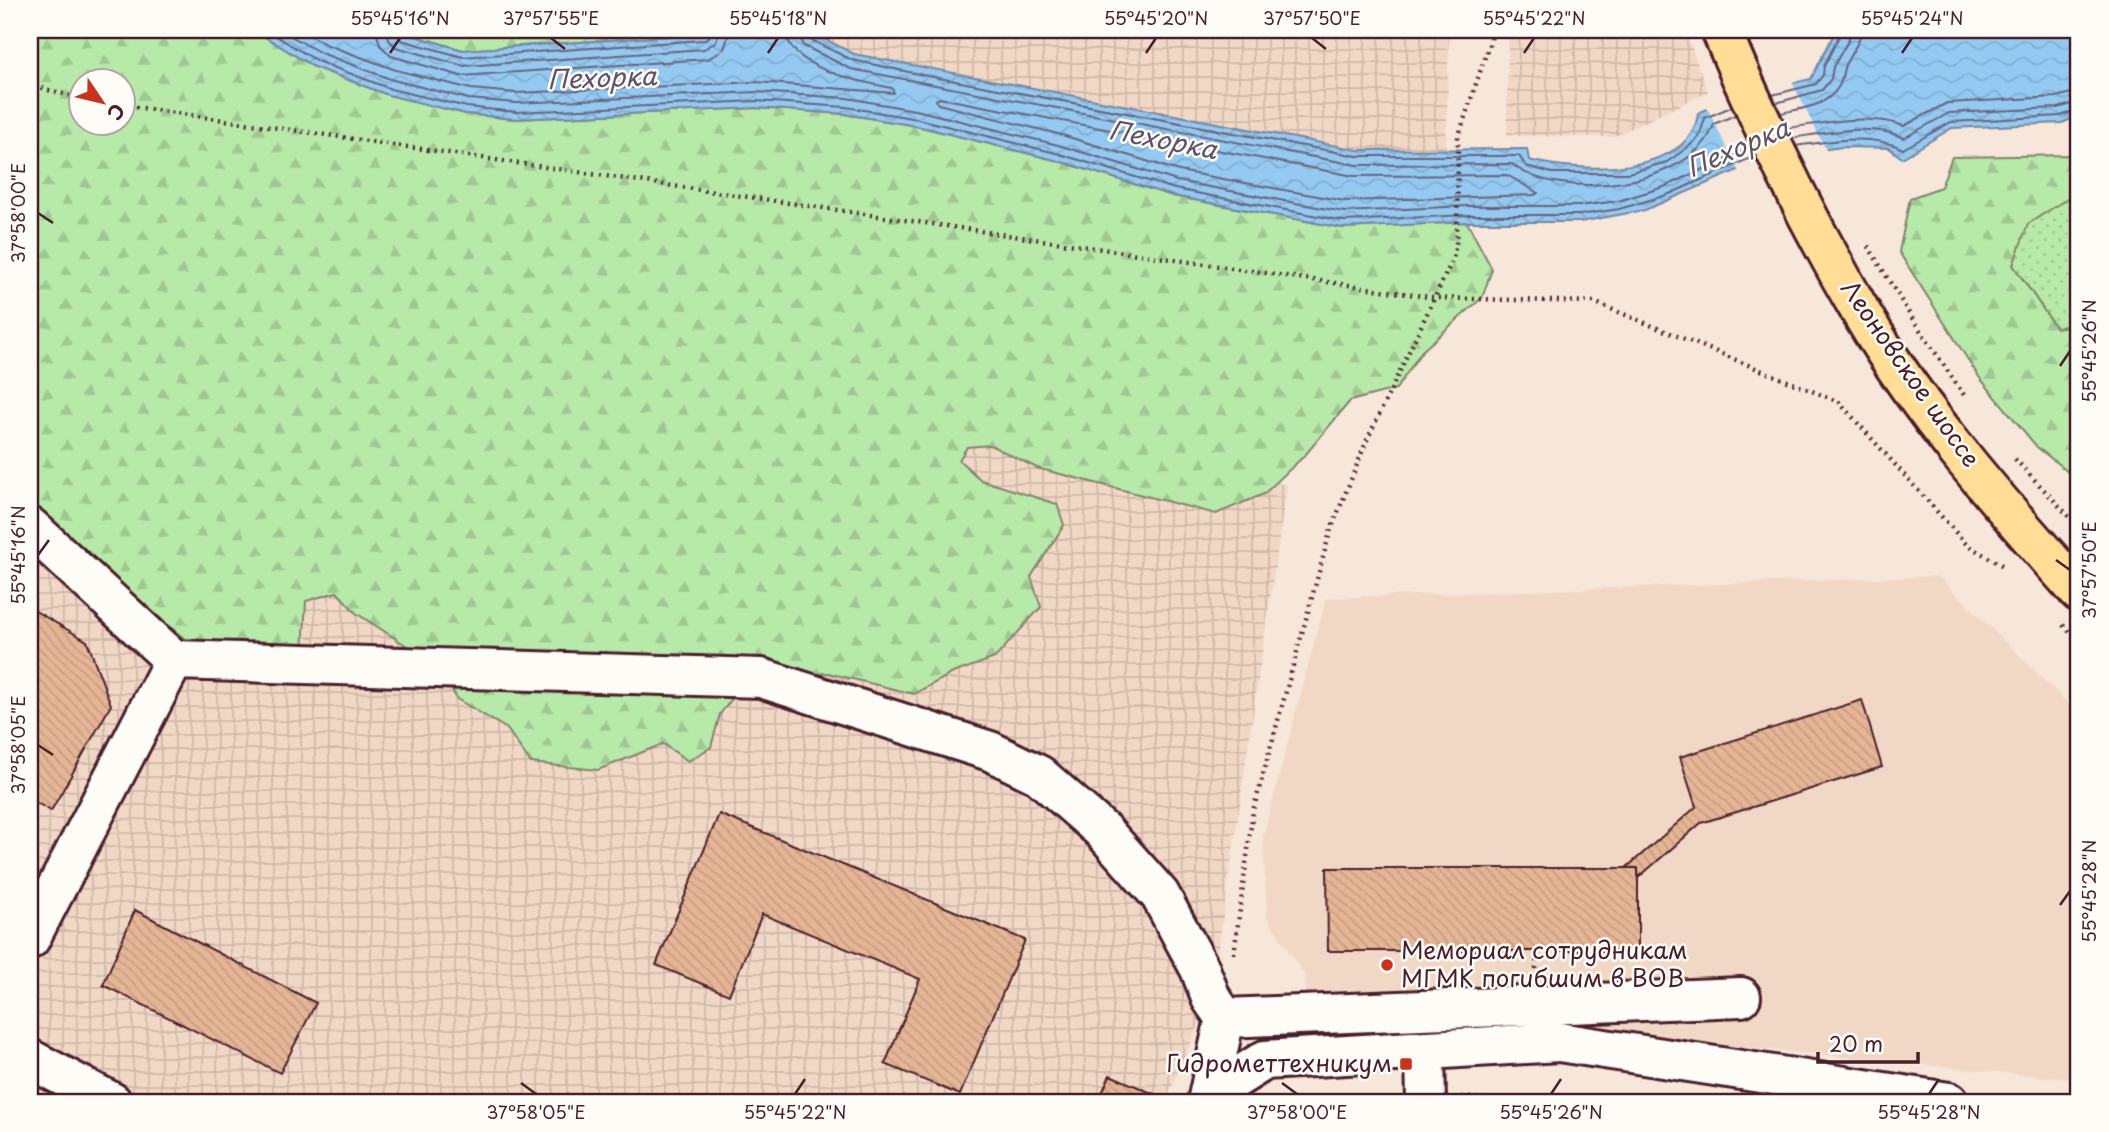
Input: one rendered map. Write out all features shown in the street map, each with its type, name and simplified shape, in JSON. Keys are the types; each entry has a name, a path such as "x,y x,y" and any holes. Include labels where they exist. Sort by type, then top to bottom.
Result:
{"main road":[{"name":"Леоновское шоссе","path":"1721,30 1806,212 1864,318 1940,427 2079,593"}],"street":[{"path":"30,527 174,660 761,678 990,751 1039,775 1103,831 1160,895 1200,969 1211,998 1226,1018 1223,1099"},
{"path":"30,939 174,660"},
{"path":"1226,1018 1741,997"},
{"path":"1223,1099 1265,1060 1559,1042 1949,1102"},
{"path":"1425,1051 1426,1098"},
{"path":"30,1059 112,1102"}],"path":[{"path":"1233,963 1253,811 1330,532 1367,440 1453,259 1457,238 1458,138 1494,30"},
{"path":"30,80 44,89 66,95"},
{"path":"136,107 1436,298 1594,303 1839,402 1967,545 2006,567"},
{"path":"1867,244 1909,315 1967,400"},
{"path":"2006,450 2078,525"},
{"path":"1426,1098 1512,1102"}],"shaded area":[{"path":"761,30 1449,30 1446,151 1358,150 854,54 812,33"},
{"path":"1508,30 1685,30 1708,92 1613,137 1507,136"},
{"path":"30,257 390,305 1287,485 1211,998 1165,1102 30,1102"},
{"path":"1938,576 2079,714 2079,1080 1536,1027 1305,1038 1305,976 1267,917 1263,836 1326,598"}],"green space":[{"path":"30,30 254,30 314,67 389,95 466,114 515,119 757,108 845,114 917,126 1055,160 1173,196 1343,228 1467,222 1492,269 1482,298 1422,351 1396,389 1350,401 1306,454 1264,494 1216,514 1037,468 990,445 967,447 959,460 981,480 1057,504 1064,525 1031,577 1041,607 995,658 953,673 914,694 828,673 748,679 720,714 711,747 688,761 663,744 598,770 531,763 507,729 457,699 438,666 356,613 337,592 306,601 303,651 213,663 159,617 30,553"},
{"path":"394,30 752,30 463,50"},
{"path":"2079,155 2079,191 2028,224 2013,265 2056,328 2079,324 2079,481 2037,447 1979,377 1899,252 1910,198 1941,187 1952,157"},
{"path":"2079,191 2079,324 2056,329 2013,265 2027,224"}],"water":[{"name":"Пехорка","path":"254,30 394,30 463,50 761,30 813,33 854,54 1358,150 1527,149 1529,160 1601,168 1654,160 1675,149 1691,134 1698,113 1738,96 1811,79 1836,30 2079,30 2079,116 2062,123 1952,128 1902,158 1889,148 1842,147 1786,155 1752,164 1645,210 1580,222 1467,222 1343,228 1173,196 1055,160 917,126 845,114 756,108 515,119 466,114 388,95 314,67"}],"pier":[{"path":"1791,80 1827,152 1787,158 1740,174 1706,106 1737,93"}],"building":[{"path":"30,608 87,641 111,705 51,811 30,799"},
{"path":"1862,700 1882,767 1701,823 1638,878 1638,951 1328,951 1327,868 1626,868 1696,807 1680,757"},
{"path":"719,814 1025,940 960,1095 885,1064 920,979 762,914 729,995 656,965"},
{"path":"1327,868 1638,868 1638,951 1328,951"},
{"path":"135,910 316,1003 280,1073 103,985"},
{"path":"1110,1075 1166,1099 1165,1102 1098,1102"}],"place":[{"name":"Мемориал сотрудникам МГМК погибшим в ВОВ","path":"1387,965"},
{"name":"Гидрометтехникум","path":"1406,1064"}]}
